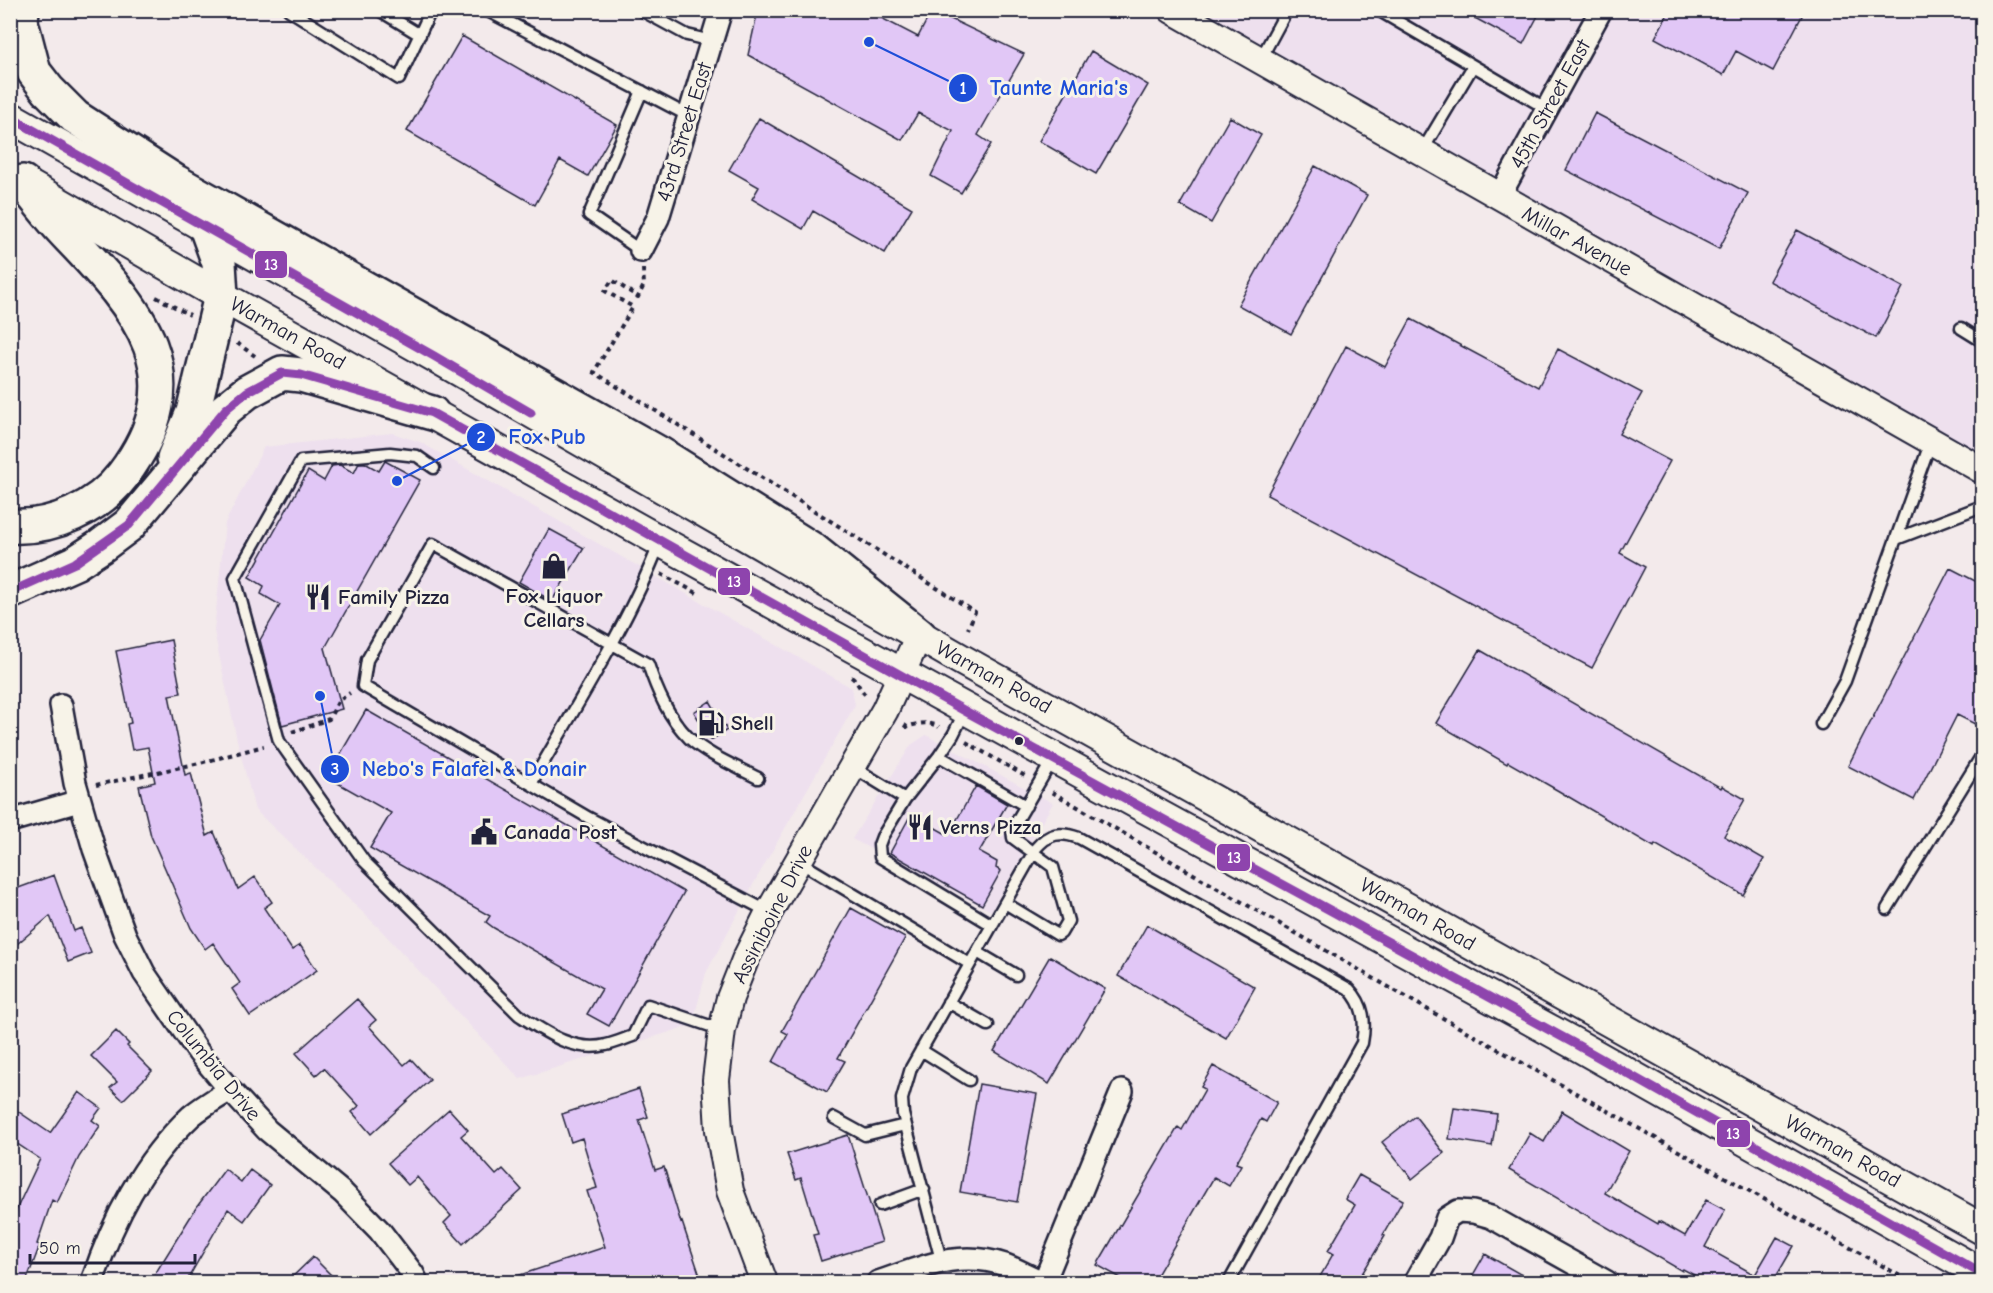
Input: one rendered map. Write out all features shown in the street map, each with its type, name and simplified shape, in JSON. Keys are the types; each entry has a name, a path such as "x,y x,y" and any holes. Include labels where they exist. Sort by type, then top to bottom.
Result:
{"highway":[{"path":"22,10 21,22 34,72 75,117 176,182 660,454 813,550 919,635"},
{"path":"10,526 50,522 68,516 86,507 118,481 143,446 151,427 158,385 151,345 131,308 101,271 17,179"},
{"path":"152,499 177,453 193,412 220,296 219,263 206,226"},
{"path":"10,592 75,563 129,525 226,409 247,392 282,373 301,375 432,413"}],"main road":[{"name":"Warman Road","path":"10,117 206,226 919,635 1983,1229"},
{"name":"Warman Road","path":"17,179 220,296 432,413 655,554 902,674 959,723 1046,771 1567,1039 1983,1274"}],"street":[{"name":"43rd Street East","path":"641,251 658,218 721,10"},
{"name":"Millar Avenue","path":"1172,10 1983,470"},
{"name":"45th Street East","path":"1499,197 1601,10"},
{"name":"Assiniboine Drive","path":"764,1282 730,1191 719,1130 716,1080 722,1030 730,998 745,960 769,912 885,710 919,635"},
{"name":"Columbia Drive","path":"61,705 77,792 109,894 125,935 144,973 199,1053 230,1090 267,1130 343,1193 380,1231 417,1282"},
{"path":"10,821 77,792"},
{"path":"92,1282 118,1214 139,1178 165,1143 193,1115 230,1090"},
{"path":"878,1282 941,1260 982,1260 1004,1265 1044,1282 1122,1091"},
{"path":"1415,1282 1440,1238 1447,1218 1458,1210 1491,1217 1607,1282"}],"lane":[{"path":"289,10 399,79 431,10"},
{"path":"379,10 420,35"},
{"path":"486,10 689,116"},
{"path":"1260,61 1287,10"},
{"path":"1378,10 1547,109"},
{"path":"646,12 687,35 712,40"},
{"path":"1421,153 1473,66"},
{"path":"641,251 589,215 642,91"},
{"path":"1961,328 1983,341"},
{"path":"1821,724 1845,681 1931,441"},
{"path":"434,468 417,456 390,453 301,461 295,471 235,578 279,741 364,861 519,1016 576,1047 605,1046 633,1036 648,1005 722,1030"},
{"path":"1896,539 1983,506"},
{"path":"758,778 690,739 659,696 648,664 432,544 367,660 363,686 644,848 769,912"},
{"path":"531,784 610,644 655,554"},
{"path":"959,723 939,756 905,799 882,837 879,845 880,857 992,925"},
{"path":"1887,909 1983,755"},
{"path":"939,756 1026,806"},
{"path":"853,767 905,799"},
{"path":"1005,903 1058,935 1062,933 1068,921 1053,867 1013,838 1012,834 1012,829 1046,771"},
{"path":"941,1260 924,1189 905,1125 902,1099 906,1082 921,1050 1034,852 1044,839 1054,834 1067,833 1079,837 1349,989 1358,998 1365,1028 1362,1042 1229,1282"},
{"path":"798,861 970,964"},
{"path":"977,952 1016,975"},
{"path":"948,1002 988,1025"},
{"path":"921,1050 969,1080"},
{"path":"834,1118 865,1135 905,1125"},
{"path":"880,1205 924,1189"}],"path":[{"path":"641,251 644,285 638,297 612,280 605,291 633,307 594,372 975,612 968,629"},
{"path":"655,554 704,597"},
{"path":"844,674 854,679 861,692 907,727 918,723 959,723 1046,771 1425,1008 1911,1282"},
{"path":"77,792 200,763 279,741 295,730 329,719 339,700 363,686"}],"shaded area":[{"path":"1172,11 1982,11 1982,470"},
{"path":"392,433 420,442 852,688 855,705 706,973 692,1025 520,1079 378,927 255,810 237,740 214,631 225,523 264,447"},
{"path":"926,735 1053,803 991,911 852,839 911,745"}],"building":[{"path":"758,10 866,10 918,37 932,10 1024,54 978,135 991,144 961,193 931,176 953,131 918,113 902,140 748,55"},
{"path":"1460,10 1541,10 1523,44"},
{"path":"1670,10 1805,10 1773,71 1736,51 1723,75 1655,38"},
{"path":"462,36 617,125 588,176 560,160 535,205 407,131"},
{"path":"1091,51 1148,85 1096,174 1039,141"},
{"path":"1595,113 1748,193 1719,249 1566,170"},
{"path":"1230,117 1261,135 1211,223 1180,205"},
{"path":"759,118 912,208 885,253 813,211 803,229 752,199 759,187 729,170"},
{"path":"1315,166 1367,195 1291,334 1238,305"},
{"path":"1797,230 1903,287 1876,338 1769,281"},
{"path":"1411,319 1538,387 1558,349 1642,393 1619,434 1670,461 1620,553 1645,567 1592,668 1267,495 1346,346 1385,367"},
{"path":"385,461 420,480 325,648 342,709 282,725 260,640 280,605 261,594 264,586 249,577 308,471 324,481 332,466 340,465 354,473 359,463 365,463 379,471"},
{"name":"Fox Liquor Cellars","path":"549,529 584,548 552,601 519,582"},
{"path":"1950,568 1983,585 1983,728 1957,715 1914,800 1848,766"},
{"path":"171,640 181,693 169,695 185,775 191,773 207,836 214,832 238,889 255,877 272,902 264,908 292,950 300,945 317,970 250,1016 232,989 240,983 213,943 205,949 191,928 151,836 139,786 155,782 148,747 132,750 127,724 131,723 116,651"},
{"path":"1480,650 1721,788 1722,786 1745,799 1724,836 1764,859 1743,895 1436,723"},
{"path":"710,701 727,730 711,740 694,712"},
{"path":"366,710 684,892 609,1026 587,1014 602,989 494,928 486,922 490,916 370,848 391,813 327,777"},
{"path":"976,786 1007,804 979,852 997,862 996,868 1001,871 982,905 890,853 909,818 913,821 916,817 948,835"},
{"path":"54,875 74,931 81,928 91,953 68,962 50,916 10,950 10,891"},
{"path":"851,908 905,938 838,1058 845,1061 827,1092 773,1062 788,1034 782,1031"},
{"path":"1147,925 1255,987 1226,1038 1118,976"},
{"path":"1050,956 1105,989 1049,1084 994,1051"},
{"path":"357,999 376,1020 369,1026 404,1065 411,1059 430,1080 371,1134 352,1112 359,1106 324,1068 316,1075 296,1053"},
{"path":"116,1031 129,1044 127,1046 152,1071 123,1100 110,1088 117,1082 91,1056"},
{"path":"1213,1066 1277,1102 1266,1122 1261,1119 1236,1163 1241,1165 1229,1186 1214,1177 1153,1282 1128,1282 1097,1265 1178,1127 1182,1130 1205,1089 1201,1087"},
{"path":"979,1084 1037,1094 1017,1202 960,1192"},
{"path":"639,1089 648,1117 639,1120 655,1170 664,1167 702,1282 509,1282 508,1279 605,1247 587,1191 597,1188 582,1138 571,1142 562,1114"},
{"path":"79,1092 101,1108 92,1120 100,1126 79,1157 57,1203 52,1200 37,1244 40,1245 26,1282 10,1282 10,1227 40,1159 10,1139 10,1106 50,1133"},
{"path":"1454,1108 1497,1114 1492,1146 1449,1139"},
{"path":"449,1109 468,1130 461,1136 496,1175 503,1169 522,1190 463,1244 444,1223 451,1216 417,1177 408,1185 388,1163"},
{"path":"1562,1111 1629,1151 1605,1193 1658,1224 1659,1221 1685,1236 1706,1200 1725,1210 1705,1247 1755,1275 1777,1237 1794,1246 1773,1282 1707,1282 1683,1269 1682,1271 1509,1170 1530,1133 1544,1142"},
{"path":"1415,1116 1444,1153 1412,1179 1382,1142"},
{"path":"848,1135 882,1242 821,1261 813,1235 818,1234 801,1178 796,1180 787,1154"},
{"path":"225,1169 241,1182 250,1170 270,1185 244,1221 228,1209 186,1282 150,1282 196,1208"},
{"path":"1359,1175 1403,1200 1383,1235 1385,1236 1357,1282 1317,1282 1333,1254 1328,1251 1355,1205 1345,1199"},
{"path":"1485,1254 1534,1282 1469,1282"},
{"path":"313,1257 338,1282 287,1282"}],"transit line":[{"name":"13","path":"10,117 531,413"},
{"name":"13","path":"10,592 75,563 129,525 226,409 247,392 282,373 301,375 432,413 965,711 1577,1045 1982,1274"}],"place":[{"name":"Taunte Maria's","path":"869,42"},
{"name":"Fox Pub","path":"397,481"},
{"name":"Fox Liquor Cellars","path":"554,566"},
{"name":"Family Pizza","path":"318,597"},
{"name":"Nebo's Falafel & Donair","path":"320,696"},
{"name":"Shell","path":"711,723"},
{"name":"Verns Pizza","path":"920,827"},
{"name":"Canada Post","path":"484,832"}]}
